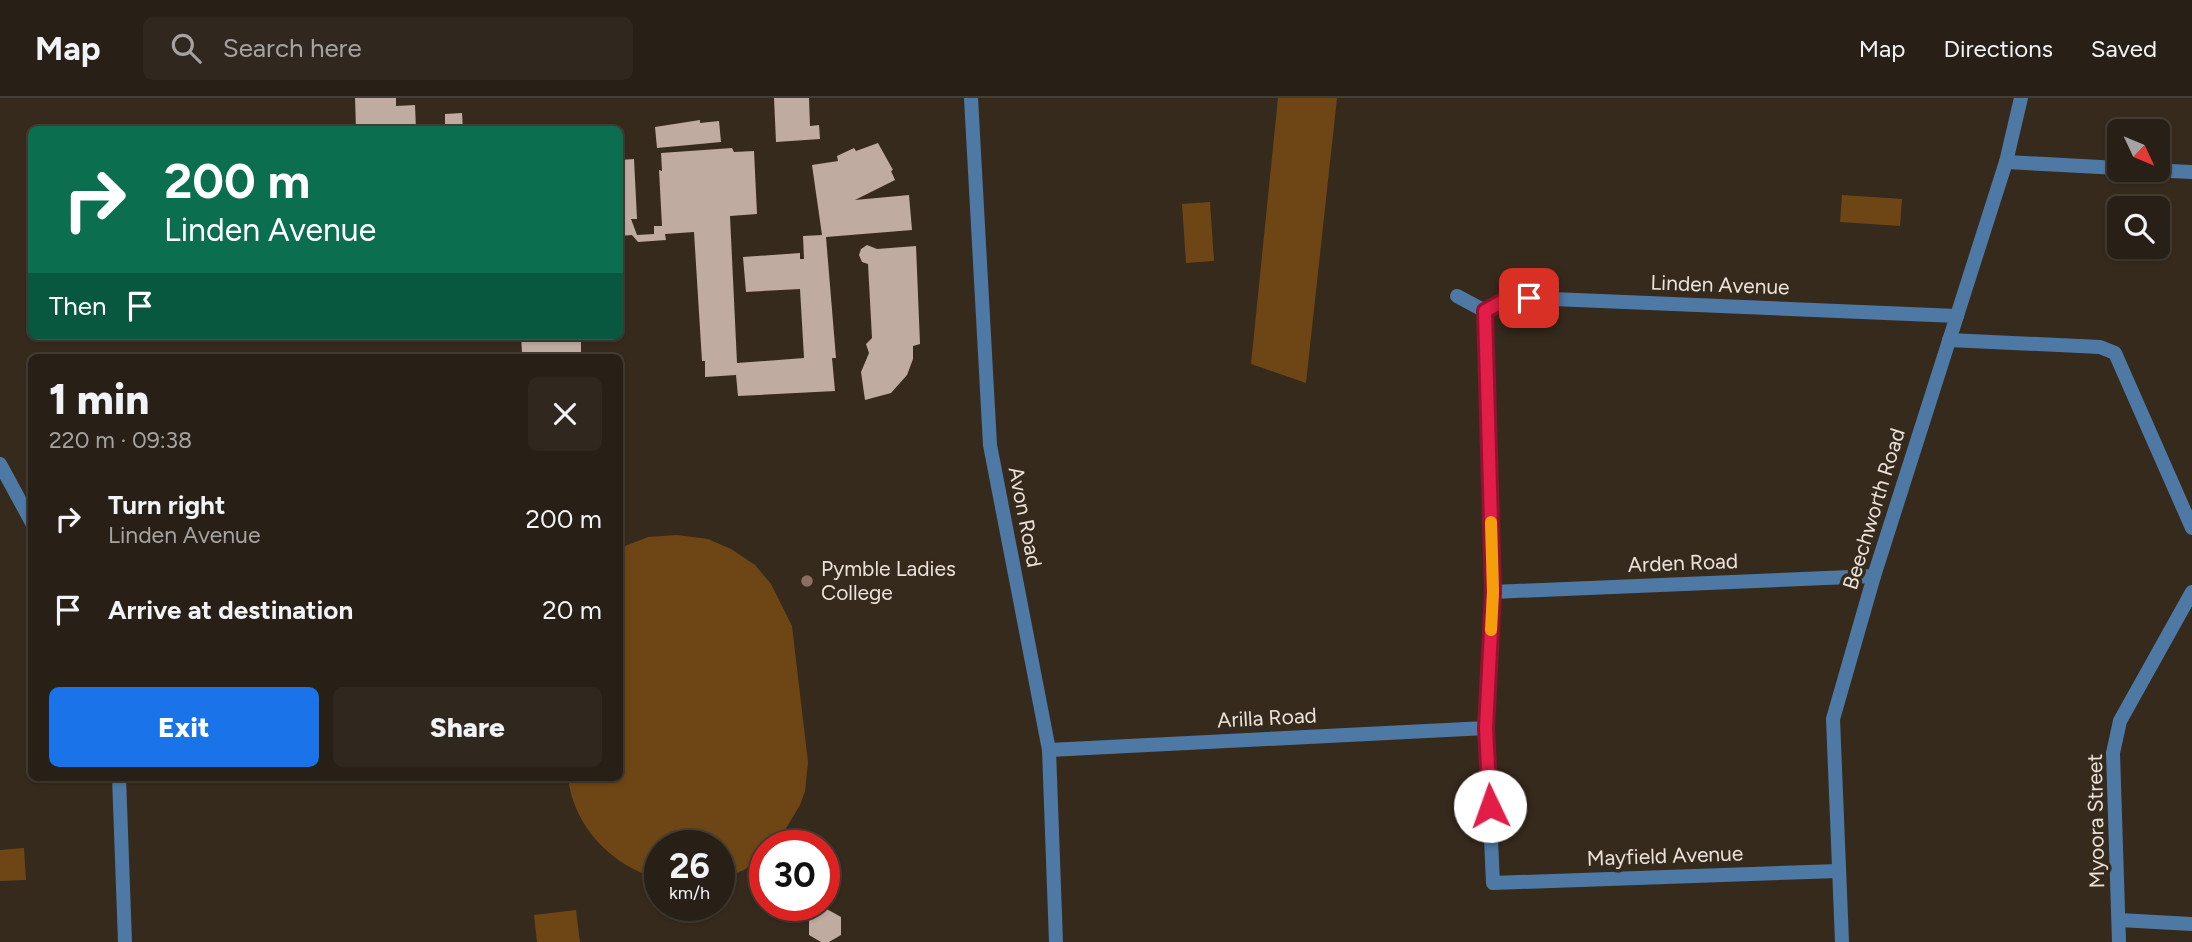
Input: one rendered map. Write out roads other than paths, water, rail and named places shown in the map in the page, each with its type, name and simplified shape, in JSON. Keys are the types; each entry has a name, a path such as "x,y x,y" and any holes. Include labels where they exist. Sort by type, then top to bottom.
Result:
{"street":[{"name":"Avon Road","path":"971,98 990,445 1049,750 1056,942"},
{"name":"Beechworth Road","path":"1842,942 1833,719 1874,576 2006,162 2021,98"},
{"path":"2006,162 2107,167"},
{"path":"2170,171 2192,172"},
{"path":"1457,296 1485,311 1493,592 1486,728"},
{"name":"Linden Avenue","path":"1485,311 1509,298 1529,298 1957,316"},
{"path":"1949,340 2100,347 2115,353 2192,528"},
{"path":"0,464 28,516"},
{"name":"Arden Road","path":"1493,592 1874,576"},
{"name":"Myoora Street","path":"2119,942 2113,753 2120,721 2192,592"},
{"name":"Arilla Road","path":"1049,750 1486,728"},
{"name":"Mayfield Avenue","path":"1486,728 1493,883 1839,871"},
{"path":"119,781 125,942"},
{"path":"2119,920 2192,923"}],"place":[{"name":"Pymble Ladies College","path":"807,581"}]}
